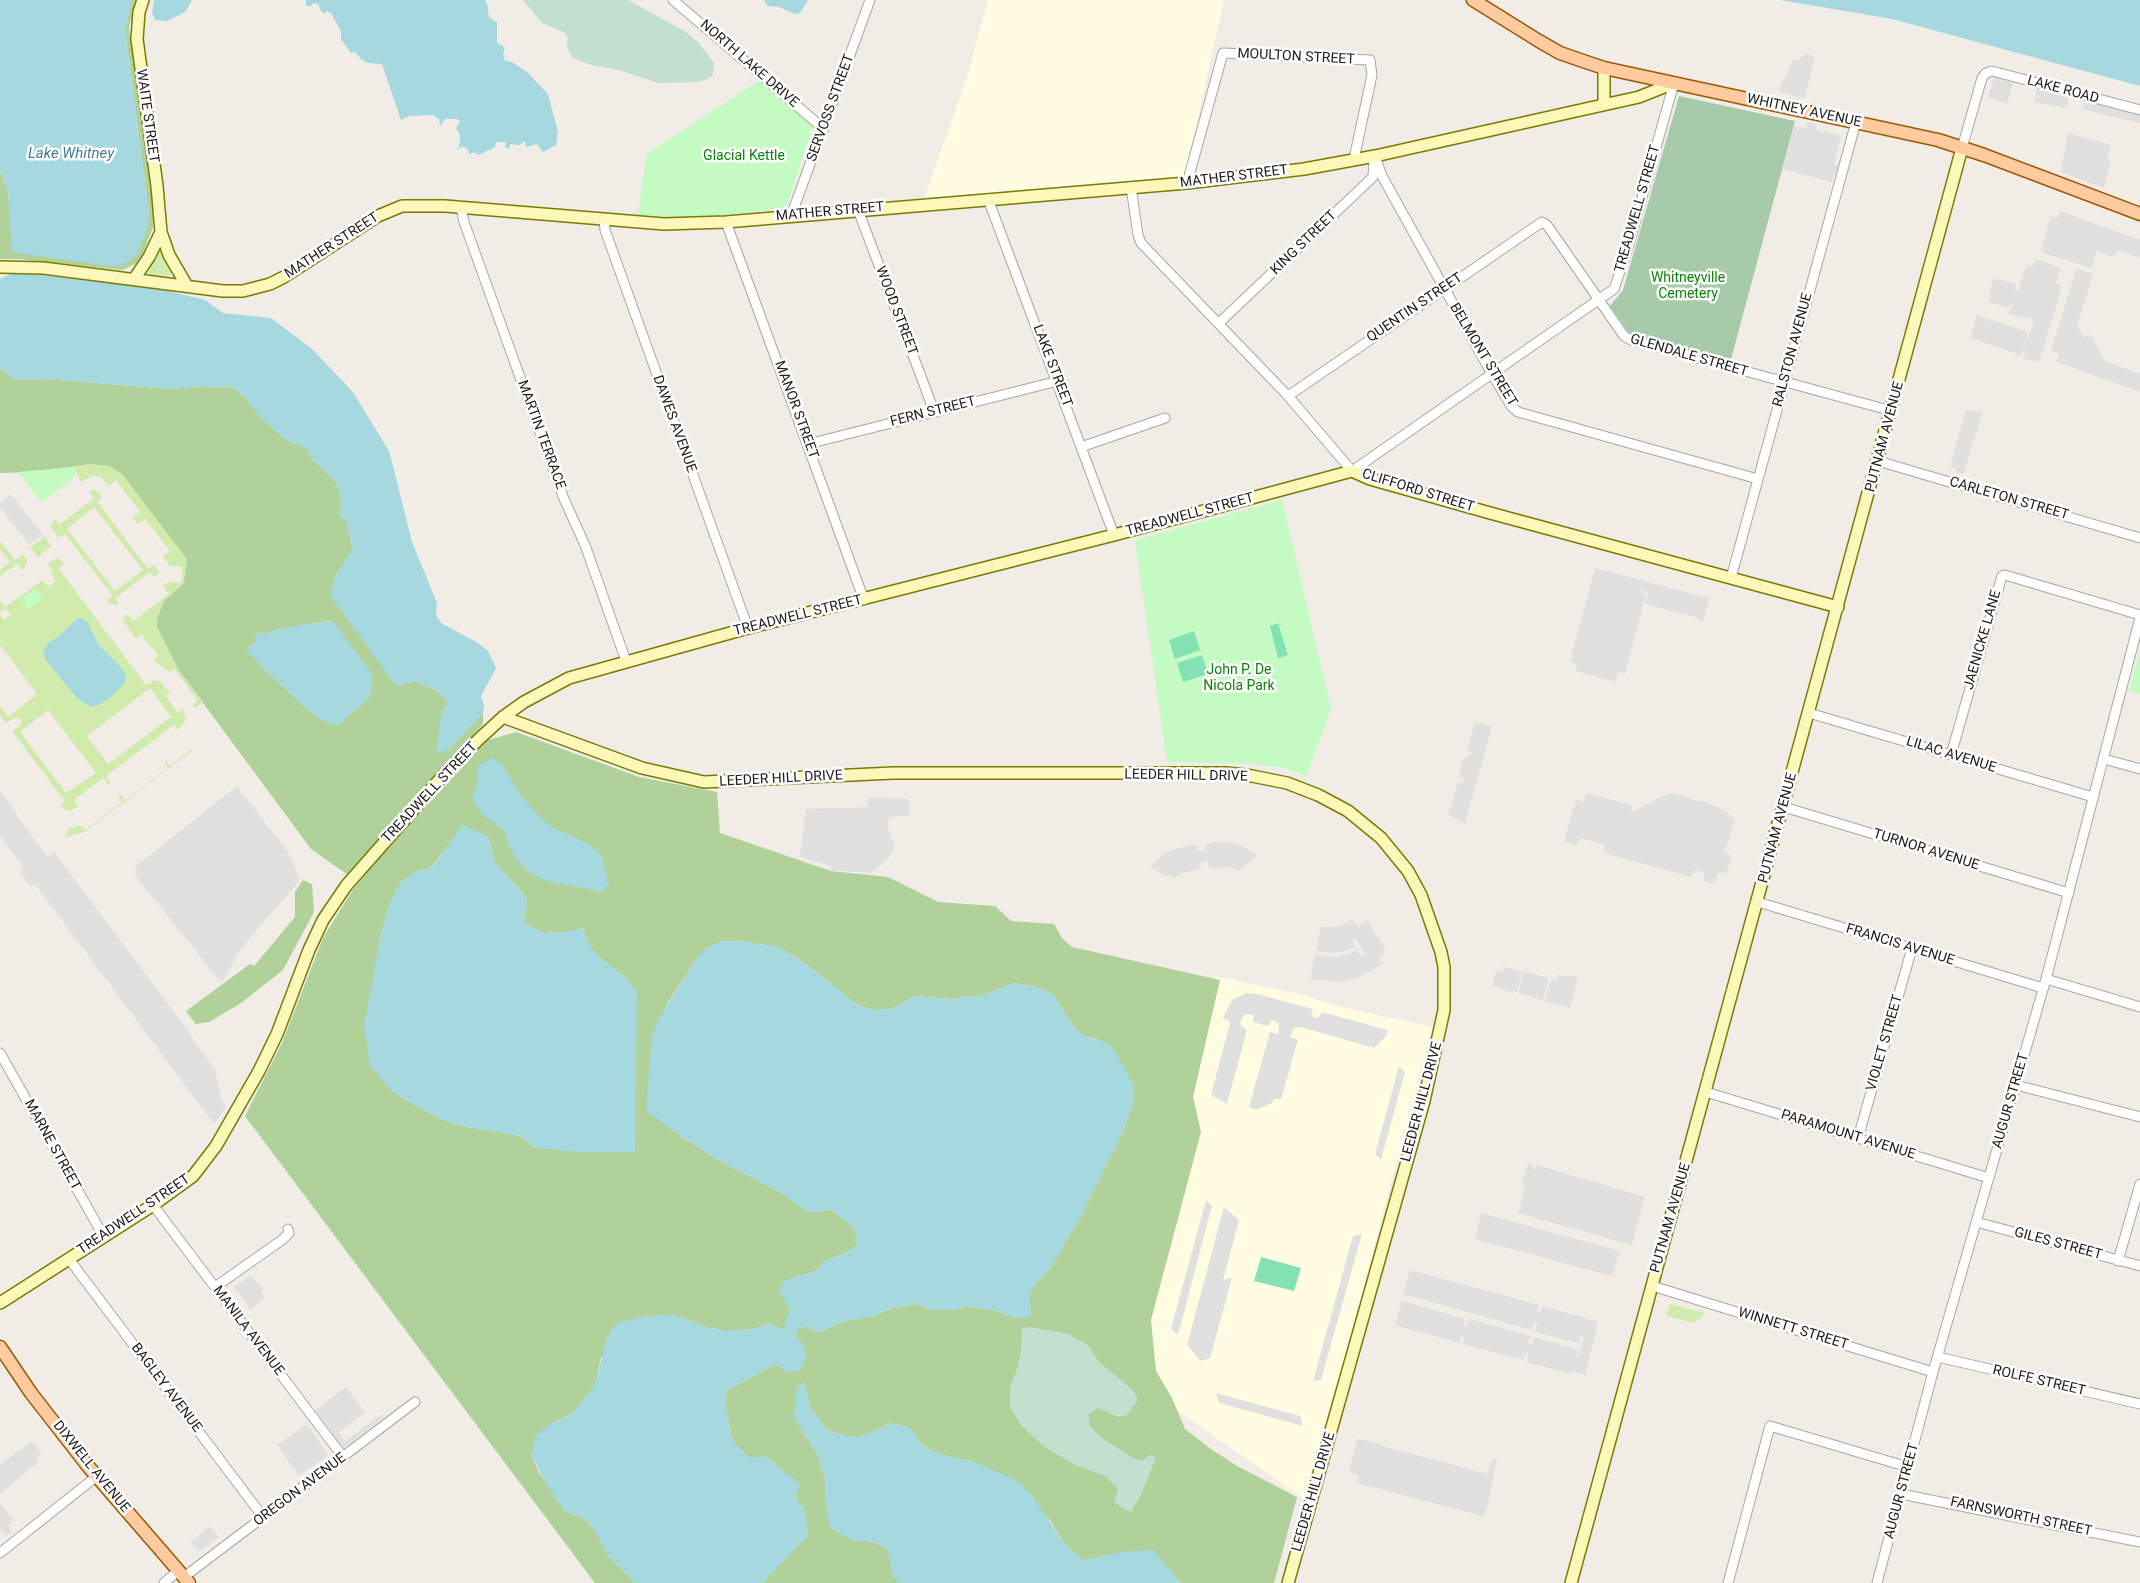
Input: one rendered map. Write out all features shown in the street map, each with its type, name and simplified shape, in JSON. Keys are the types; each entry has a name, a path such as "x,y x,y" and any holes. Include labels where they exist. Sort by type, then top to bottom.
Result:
{"main road":[{"name":"WHITNEY AVENUE","path":"1473,0 1560,53 1604,68 1938,140 2140,214"},
{"name":"DIXWELL AVENUE","path":"2,1354 96,1476 184,1577"}],"street":[{"name":"WAITE STREET","path":"143,0 139,12 137,39 157,186 161,232 169,255 187,286"},
{"name":"NORTH LAKE DRIVE","path":"673,0 824,129"},
{"name":"SERVOSS STREET","path":"791,216 870,0"},
{"name":"MOULTON STREET","path":"1187,183 1223,54 1370,60 1372,75 1354,159"},
{"path":"1604,68 1606,89 1604,104"},
{"name":"LAKE ROAD","path":"1986,73 1996,71 2140,110"},
{"name":"PUTNAM AVENUE","path":"1571,1583 1892,411 1975,98 1982,78 1986,73"},
{"name":"MATHER STREET","path":"0,267 26,266 134,278 232,292 258,288 284,277 389,210 415,205 664,224 726,222 1187,183 1304,169 1375,156 1639,96 1674,83"},
{"name":"TREADWELL STREET","path":"0,1303 153,1205 193,1176 228,1126 274,1040 295,984 323,920 346,886 442,777 503,717 524,702 554,685 588,672 748,628 1114,535 1352,470 1614,289 1674,83"},
{"name":"RALSTON AVENUE","path":"1731,578 1856,122"},
{"name":"BELMONT STREET","path":"1375,156 1382,176 1511,406 1525,416 1758,479"},
{"name":"KING STREET","path":"1219,323 1373,177 1375,156"},
{"name":"CLIFFORD STREET","path":"1131,187 1138,235 1141,243 1288,396 1352,470 1370,479 1838,607"},
{"name":"LAKE STREET","path":"988,199 1058,381 1114,535"},
{"name":"MARTIN TERRACE","path":"461,208 464,222 564,499 585,545 626,661"},
{"name":"WOOD STREET","path":"858,210 934,411"},
{"name":"DAWES AVENUE","path":"604,219 605,230 748,628"},
{"name":"MANOR STREET","path":"726,222 864,600"},
{"name":"GLENDALE STREET","path":"1542,222 1547,225 1624,336 1631,340 1892,411"},
{"name":"QUENTIN STREET","path":"1288,396 1542,222"},
{"path":"134,278 149,257 161,232"},
{"name":"FERN STREET","path":"808,444 1058,381"},
{"path":"1081,447 1165,418"},
{"name":"CARLETON STREET","path":"1878,461 2140,538"},
{"name":"JAENICKE LANE","path":"1951,755 2002,576 2005,575 2140,616"},
{"name":"AUGUR STREET","path":"1877,1583 1933,1372 2069,893 2140,616"},
{"name":"LILAC AVENUE","path":"1809,713 2093,798"},
{"name":"LEEDER HILL DRIVE","path":"503,717 642,768 704,782 894,773 1110,775 1227,773 1268,778 1304,789 1334,802 1381,838 1408,871 1421,896 1441,952 1444,967 1444,1010 1424,1101 1288,1583"},
{"path":"2104,759 2140,769"},
{"name":"TURNOR AVENUE","path":"1784,807 2069,893"},
{"name":"FRANCIS AVENUE","path":"1758,902 1912,948 2044,984 2140,1007"},
{"name":"VIOLET STREET","path":"1858,1138 1912,948"},
{"name":"MARNE STREET","path":"1,1058 104,1237"},
{"path":"2016,1085 2140,1117"},
{"name":"PARAMOUNT AVENUE","path":"1706,1092 1989,1178"},
{"path":"2118,1261 2140,1184"},
{"name":"MANILA AVENUE","path":"153,1205 343,1457"},
{"name":"GILES STREET","path":"1976,1222 2140,1266"},
{"path":"215,1287 282,1240 289,1233 288,1229"},
{"name":"BAGLEY AVENUE","path":"69,1259 263,1517"},
{"name":"WINNETT STREET","path":"1652,1286 1933,1372"},
{"name":"ROLFE STREET","path":"1938,1357 2140,1404"},
{"name":"OREGON AVENUE","path":"164,1583 184,1577 415,1402"},
{"path":"1728,1583 1770,1426 1908,1467"},
{"path":"0,1553 96,1476"},
{"name":"FARNSWORTH STREET","path":"1901,1494 2140,1542"}],"shaded area":[{"path":"988,0 1224,0 1183,184 924,199 967,77"},
{"path":"1806,53 1815,57 1805,98 1778,92 1793,60 1798,61"},
{"path":"1994,77 2013,83 2007,104 1988,97"},
{"path":"2037,90 2069,96 2066,108 2034,102"},
{"path":"2085,101 2140,115 2140,123 2083,109"},
{"path":"1808,122 1817,124 1816,130 1841,136 1834,165 1838,166 1831,182 1782,169 1794,126 1806,128"},
{"path":"2068,133 2111,145 2107,160 2111,161 2104,188 2061,172"},
{"path":"2060,211 2140,240 2140,258 2118,250 2114,257 2097,251 2091,268 2041,252 2050,216 2058,218"},
{"path":"2035,259 2061,268 2056,283 2062,287 2039,362 2023,358 2024,349 2020,355 1971,338 1977,315 1986,318 1986,326 1989,319 2028,332 2026,338 2028,339 2034,320 2007,313 2011,310 2013,302 2011,302 2009,308 1989,302 1993,278 2016,284 2015,290 2018,292 2026,265 2033,266"},
{"path":"2076,269 2093,274 2077,326 2084,338 2090,334 2105,361 2140,374 2140,392 2057,362 2059,354 2051,351"},
{"path":"1966,410 1983,412 1963,474 1955,472 1956,469 1950,467"},
{"path":"11,494 43,535 29,545 0,507 0,503"},
{"path":"1595,568 1709,598 1703,621 1698,621 1699,618 1645,604 1648,592 1640,590 1640,592 1646,594 1625,674 1619,672 1615,682 1576,671 1577,665 1570,661"},
{"path":"1475,723 1492,726 1465,824 1448,815 1458,783 1465,783 1459,771 1463,759 1473,752 1467,749"},
{"path":"237,786 288,852 300,880 239,951 226,977 220,981 135,875 136,866"},
{"path":"0,791 47,857 54,852 180,1020 215,1070 221,1098 226,1106 214,1124 35,884 31,887 20,872 24,868 0,835"},
{"path":"1586,793 1631,805 1631,810 1634,811 1669,793 1678,794 1700,802 1701,800 1726,811 1735,821 1724,852 1732,856 1726,874 1720,872 1714,884 1704,881 1704,872 1695,870 1691,877 1605,853 1603,844 1580,838 1576,846 1564,841 1576,800 1583,802"},
{"path":"868,798 909,799 909,816 890,817 888,821 888,827 895,848 887,860 871,873 831,870 831,866 800,857 806,809 867,807"},
{"path":"1230,842 1241,845 1257,855 1238,871 1229,867 1209,869 1208,862 1201,862 1200,869 1180,873 1173,879 1169,875 1165,876 1150,867 1164,854 1177,848 1197,845 1198,851 1205,851 1206,844"},
{"path":"1352,919 1358,926 1367,920 1386,951 1379,957 1383,964 1355,979 1342,982 1310,979 1315,955 1337,957 1357,951 1361,956 1365,954 1355,938 1352,940 1355,947 1345,951 1335,953 1316,951 1321,927 1339,927"},
{"path":"1502,966 1522,971 1517,992 1509,992 1492,985 1496,970 1502,972 1504,969"},
{"path":"1524,971 1549,978 1543,1000 1518,993"},
{"path":"1558,975 1578,977 1570,1008 1545,1001 1551,979 1558,981"},
{"path":"1215,976 1308,996 1333,1005 1432,1027 1307,1501 1125,1374"},
{"path":"1246,993 1257,994 1313,1009 1311,1016 1318,1018 1322,1012 1388,1030 1386,1036 1374,1048 1301,1027 1294,1028 1290,1037 1298,1040 1281,1099 1274,1099 1272,1103 1256,1110 1249,1107 1270,1032 1278,1034 1279,1026 1277,1022 1272,1020 1268,1026 1253,1022 1254,1015 1246,1014 1242,1018 1240,1025 1247,1030 1227,1104 1211,1095 1230,1023 1230,1021 1223,1018 1232,1000"},
{"path":"1399,1066 1405,1072 1381,1160 1375,1154"},
{"path":"1528,1164 1535,1171 1537,1165 1645,1197 1632,1245 1518,1213 1526,1186 1521,1185"},
{"path":"1206,1200 1212,1206 1178,1335 1171,1329"},
{"path":"1224,1207 1239,1220 1223,1280 1232,1278 1210,1358 1201,1361 1187,1345"},
{"path":"1481,1213 1620,1251 1612,1276 1475,1239"},
{"path":"1362,1234 1321,1380 1313,1381 1353,1236"},
{"path":"1410,1270 1539,1305 1537,1311 1539,1314 1543,1306 1598,1322 1585,1375 1575,1372 1568,1373 1527,1362 1528,1353 1524,1354 1523,1360 1463,1344 1464,1336 1461,1336 1459,1343 1398,1326 1395,1324 1402,1301 1465,1319 1464,1325 1466,1327 1470,1319 1530,1336 1529,1344 1532,1344 1534,1337 1578,1350 1576,1356 1578,1357 1584,1337 1581,1336 1579,1343 1535,1332 1537,1323 1534,1323 1532,1330 1403,1294"},
{"path":"250,1276 263,1288 262,1293 265,1298 251,1310 234,1287"},
{"path":"346,1387 365,1412 339,1432 345,1441 382,1414 384,1417 343,1448 315,1410"},
{"path":"1216,1393 1300,1416 1303,1426 1219,1403"},
{"path":"307,1424 328,1455 299,1476 277,1445"},
{"path":"1357,1439 1378,1443 1379,1445 1487,1474 1492,1459 1497,1460 1487,1508 1483,1516 1357,1483 1358,1475 1349,1472"},
{"path":"31,1441 42,1454 37,1459 37,1463 0,1494 0,1465"},
{"path":"0,1503 13,1520 8,1525 13,1531 6,1536 0,1529"},
{"path":"210,1526 219,1537 199,1552 190,1542"}],"green space":[{"path":"132,0 136,0 129,28 153,205 153,227 142,256 135,264 123,270 18,259 0,259 0,171 8,190 13,252 149,214 125,29"},
{"path":"523,0 628,0 686,32 698,42 714,63 713,75 708,79 696,82 658,83 619,70 591,65 573,58 567,48 568,38 565,33 542,23"},
{"name":"Glacial Kettle","path":"761,79 813,126 787,204 781,209 694,218 637,218 647,154"},
{"name":"Whitneyville Cemetery","path":"1679,96 1795,121 1730,363 1630,334 1610,306 1623,290"},
{"path":"157,252 163,253 171,272 169,276 151,275 148,273"},
{"path":"0,368 16,380 46,379 171,389 202,386 233,387 247,399 261,418 287,440 307,448 312,459 336,482 342,503 339,516 346,520 353,549 335,577 396,686 415,681 437,690 449,703 441,716 448,750 483,713 483,724 348,875 311,849 178,669 157,627 157,619 164,601 184,583 187,559 122,474 109,466 90,464 40,472 0,473","holes":["328,621 332,622 372,674 370,697 339,724 332,724 309,711 261,666 250,645 255,644 255,638 258,633 266,634 280,629"]},
{"path":"90,464 109,466 122,474 188,559 184,583 164,601 157,619 157,627 178,669 202,703 195,708 193,705 198,701 174,669 169,672 153,660 158,655 141,635 136,639 123,619 127,614 133,621 169,594 163,586 169,582 181,583 182,566 170,566 163,556 170,551 145,519 138,524 133,517 140,512 116,480 109,486 101,477 92,476 81,482 73,467"},
{"path":"73,467 76,476 45,500 40,501 18,472"},
{"path":"95,489 102,497 97,501 148,569 154,565 159,572 155,577 150,572 115,598 119,603 117,605 110,604 107,600 113,596 65,534 58,538 50,525 55,519 59,525 94,498 89,492","holes":["94,507 143,570 115,591 67,529"]},
{"name":"John P. De Nicola Park","path":"1282,500 1331,709 1306,776 1284,768 1255,764 1167,762 1135,540"},
{"path":"45,536 51,546 38,557 30,548"},
{"path":"0,541 15,560 23,554 27,560 22,570 17,564 0,576 0,570 10,562 0,549"},
{"path":"56,558 60,559 64,564 58,568 146,685 154,680 161,682 170,693 166,696 177,713 183,709 186,720 179,730 174,725 106,776 110,782 108,785 103,778 74,800 79,806 70,811 65,810 60,805 65,801 12,731 21,725 21,719 15,718 6,723 0,715 0,706 8,717 37,694 0,645 0,615 4,620 11,615 5,608 0,612 0,601 5,607 43,580 48,587 56,582 48,564","holes":["150,688 171,717 108,764 87,736","48,710 96,773 66,793 20,732"]},
{"path":"36,588 44,598 28,609 21,599"},
{"path":"1278,623 1288,655 1278,658 1270,626"},
{"path":"1194,631 1200,650 1175,659 1169,640"},
{"path":"2140,650 2140,694 2129,691"},
{"path":"1202,655 1208,674 1183,682 1177,663"},
{"path":"516,732 639,777 717,792 720,833 831,871 888,877 938,902 995,906 1011,921 1054,924 1062,938 1072,947 1220,980 1193,1097 1201,1132 1151,1320 1156,1371 1172,1398 1185,1429 1237,1466 1297,1497 1274,1583 1180,1583 1179,1580 1106,1557 1082,1560 1064,1543 1049,1519 974,1462 939,1454 923,1446 910,1428 890,1423 872,1433 853,1438 828,1431 810,1408 804,1382 794,1417 816,1452 825,1477 826,1504 853,1540 875,1542 888,1550 893,1576 899,1583 762,1583 808,1535 795,1496 749,1458 733,1442 725,1404 726,1391 773,1365 780,1366 805,1348 795,1336 799,1328 806,1326 813,1331 821,1332 844,1321 874,1316 889,1309 916,1304 934,1310 951,1310 968,1306 995,1310 1016,1318 1031,1310 1029,1297 1033,1286 1050,1268 1080,1218 1122,1133 1134,1103 1134,1085 1097,1039 1087,1037 1076,1030 1052,994 1036,987 1014,983 985,995 950,999 914,996 892,1009 877,1010 859,1006 806,964 778,947 741,941 722,941 698,957 668,1003 652,1035 673,1131 715,1158 783,1194 807,1211 820,1212 830,1209 855,1228 857,1245 848,1252 825,1261 816,1271 784,1281 786,1301 790,1309 784,1330 771,1324 752,1329 727,1331 706,1327 674,1315 601,1357 596,1383 580,1405 568,1416 552,1423 531,1454 539,1472 565,1511 587,1520 608,1556 635,1583 595,1583 245,1116 282,1043 323,938 352,891 391,844 488,740","holes":["488,836 495,863 527,898 524,923 544,933 567,932 583,928 591,949 625,977 535,1148 521,1136 468,1127 443,1120 391,1090 374,976 380,939 389,904 402,881 416,872 431,867 453,839"]},
{"path":"193,750 84,832 65,837 69,827 72,828 80,825 85,830 122,802 118,796 120,794 125,800 168,768 164,761 166,760 170,766"},
{"path":"303,880 312,884 314,912 283,970 241,1003 209,1022 196,1024 186,1011 250,964 254,966 295,917 295,892"},
{"path":"1261,1257 1301,1268 1294,1291 1254,1281"},
{"path":"1670,1304 1705,1313 1694,1323 1666,1316"},
{"path":"1030,1327 1068,1334 1088,1345 1099,1362 1133,1390 1138,1400 1127,1415 1118,1417 1098,1408 1088,1415 1090,1427 1131,1457 1141,1461 1150,1455 1156,1458 1141,1495 1131,1512 1120,1507 1114,1500 1118,1489 1105,1476 1075,1465 1043,1446 1021,1425 1010,1407 1010,1386 1016,1372 1021,1351 1022,1328"}],"water":[{"name":"Lake Whitney","path":"0,0 132,0 125,29 149,214 148,227 137,254 122,266 110,266 12,252 8,190 0,170"},
{"path":"154,0 192,0 185,12 167,21 155,20 152,12"},
{"path":"306,0 485,0 490,18 497,22 497,43 505,47 503,55 505,61 512,62 527,72 548,94 558,132 556,145 543,152 537,144 526,147 525,141 519,145 510,144 509,149 505,147 506,142 496,142 495,147 478,155 475,152 469,154 468,149 464,147 460,147 457,151 460,135 456,128 460,121 457,119 445,119 440,126 439,119 433,115 409,116 401,120 382,64 368,63 355,52 351,53 341,39 341,31 331,13 326,11 325,14 321,11 318,4 313,3 311,6 306,6"},
{"path":"764,0 808,0 800,13 795,14 779,7 768,6"},
{"path":"1780,0 2140,0 2140,86 1892,19"},
{"path":"15,272 156,288 205,300 223,313 271,318 312,349 353,392 389,451 412,542 437,603 436,615 441,623 478,643 488,651 496,668 481,696 484,706 483,713 448,750 436,753 441,716 449,703 437,690 415,681 396,686 330,595 335,577 353,549 346,520 339,516 342,503 336,482 312,459 307,448 287,440 261,418 247,399 233,387 202,386 171,389 46,379 16,380 0,368 0,279"},
{"path":"78,618 84,619 88,623 98,644 120,666 126,676 124,684 111,697 91,707 78,699 46,660 43,653 48,643 58,637"},
{"path":"328,621 335,624 372,674 370,697 339,724 332,724 309,711 247,651 247,647 255,644 255,635 258,633 266,634 280,629"},
{"path":"491,758 501,763 518,791 536,813 553,828 589,844 602,856 609,885 601,892 546,881 527,871 513,854 503,829 482,814 472,798 478,785 478,766"},
{"path":"463,825 488,836 495,863 527,898 524,923 544,933 567,932 583,928 591,949 625,977 637,992 635,1152 578,1152 535,1148 521,1136 468,1127 443,1120 391,1090 370,1065 364,1026 380,939 389,904 402,881 416,872 432,867"},
{"path":"722,941 741,941 778,947 806,964 859,1006 877,1010 892,1009 914,996 950,999 985,995 1014,983 1036,987 1052,994 1076,1030 1087,1037 1110,1044 1134,1085 1134,1103 1122,1133 1080,1218 1050,1268 1033,1286 1029,1297 1031,1310 1029,1317 1016,1318 995,1310 968,1306 951,1310 934,1310 916,1304 889,1309 874,1316 844,1321 821,1332 813,1331 806,1326 799,1328 795,1336 805,1348 806,1358 799,1371 786,1372 780,1366 773,1365 726,1391 725,1404 733,1442 749,1458 766,1456 801,1485 795,1496 796,1501 804,1507 808,1535 762,1583 635,1583 608,1556 587,1520 565,1511 549,1489 531,1454 536,1435 552,1423 568,1416 580,1405 596,1383 606,1339 616,1323 646,1316 674,1315 706,1327 727,1331 752,1329 771,1324 784,1330 790,1309 779,1290 784,1281 816,1271 825,1261 848,1252 857,1245 855,1228 830,1209 820,1212 807,1211 783,1194 715,1158 673,1131 646,1110 652,1035 658,1020 698,957 706,948"},
{"path":"804,1382 810,1408 828,1431 853,1438 872,1433 890,1423 910,1428 923,1446 939,1454 974,1462 1016,1480 1031,1494 1064,1543 1082,1560 1130,1551 1154,1550 1180,1583 899,1583 893,1576 888,1550 875,1542 853,1540 830,1528 826,1504 825,1477 816,1452 794,1417 797,1387"}]}
